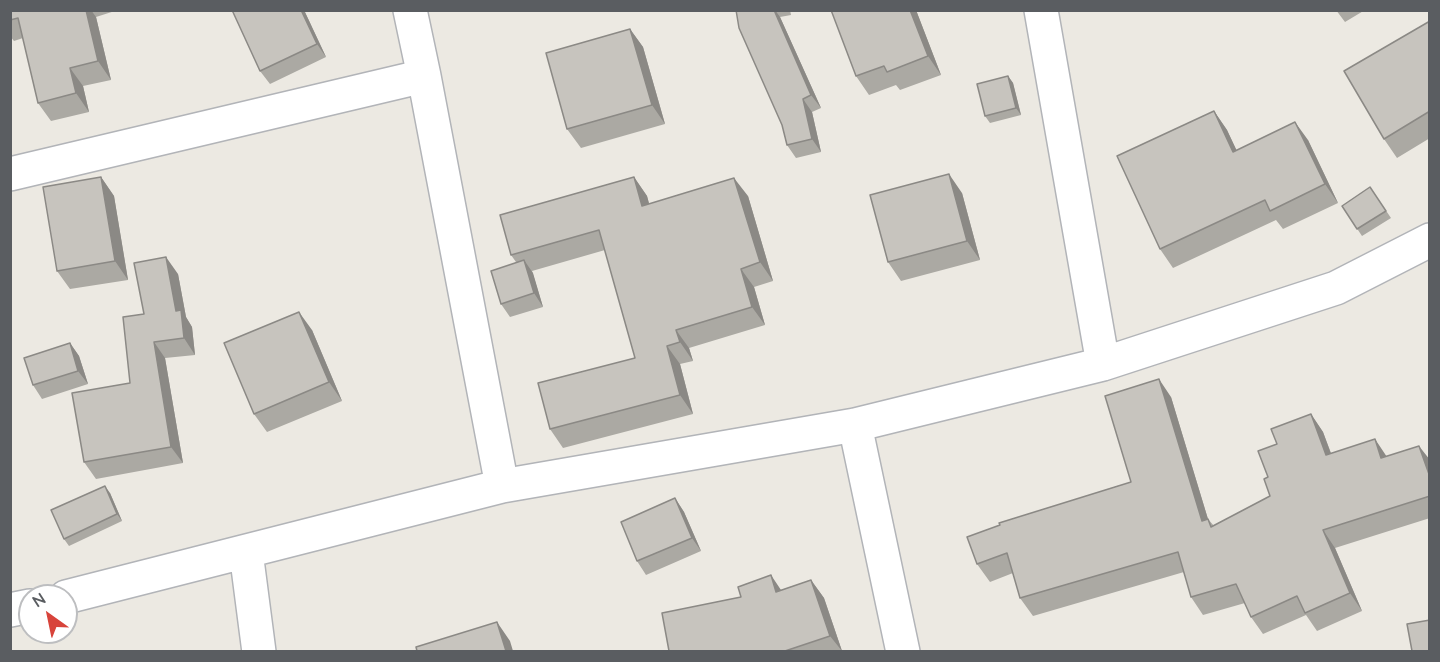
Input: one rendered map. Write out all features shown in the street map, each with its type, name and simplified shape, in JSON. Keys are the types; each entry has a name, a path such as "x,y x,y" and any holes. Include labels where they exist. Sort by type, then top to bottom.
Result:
{"street":[{"path":"410,10 502,486"},
{"path":"1041,10 1103,364"},
{"path":"10,174 424,76"},
{"path":"78,594 502,486 855,425 1103,364 1336,288 1430,240"},
{"path":"855,425 903,651"},
{"path":"246,552 258,651"}],"building":[{"path":"10,10 86,10 98,61 70,68 76,93 38,103 18,18 10,20"},
{"path":"232,10 301,10 317,44 260,71"},
{"path":"736,10 774,10 811,95 803,99 812,139 787,145 782,125 739,28"},
{"path":"831,10 910,10 928,56 887,72 884,66 856,76"},
{"path":"1430,21 1430,111 1384,139 1344,71"},
{"path":"630,29 652,105 567,129 546,53"},
{"path":"1008,76 1016,108 985,116 977,84"},
{"path":"1214,111 1233,152 1295,122 1325,184 1270,211 1265,200 1160,249 1117,156"},
{"path":"949,174 967,241 888,262 870,195"},
{"path":"101,177 115,261 57,271 43,187"},
{"path":"634,177 642,206 734,178 760,262 741,269 752,307 676,330 680,342 667,346 680,395 550,429 538,383 635,358 599,230 511,255 500,215"},
{"path":"1370,187 1386,211 1357,229 1342,206"},
{"path":"166,257 176,311 181,310 184,338 154,342 171,447 84,462 72,393 130,383 123,317 144,314 134,263"},
{"path":"524,260 534,293 501,304 491,271"},
{"path":"299,312 329,382 254,414 224,343"},
{"path":"70,343 78,371 33,385 24,358"},
{"path":"1159,379 1202,521 1208,519 1211,527 1270,496 1264,479 1268,477 1258,451 1277,444 1271,429 1311,414 1326,455 1375,439 1381,458 1419,446 1430,477 1430,496 1323,530 1350,593 1305,613 1297,596 1251,617 1236,584 1191,597 1178,552 1020,598 1007,553 977,564 967,537 1000,525 999,523 1131,482 1105,396"},
{"path":"105,486 117,514 64,539 51,510"},
{"path":"675,498 692,538 637,561 621,522"},
{"path":"771,575 776,592 811,580 830,636 785,651 669,651 662,613 741,597 738,587"},
{"path":"1430,620 1430,651 1412,651 1407,624"},
{"path":"497,622 506,651 417,651 416,647"}]}
